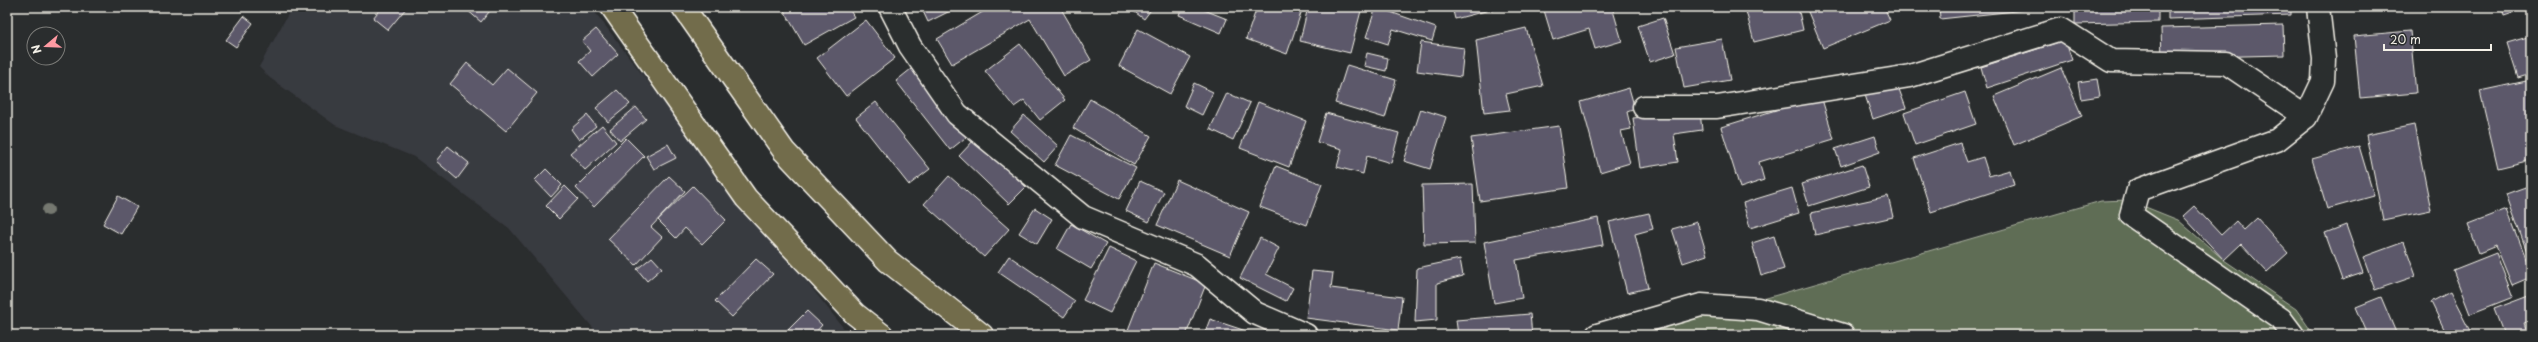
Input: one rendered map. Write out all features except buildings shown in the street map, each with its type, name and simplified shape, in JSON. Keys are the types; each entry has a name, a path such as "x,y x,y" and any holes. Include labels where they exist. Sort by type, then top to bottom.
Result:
{"main road":[{"path":"612,7 746,198 855,314 882,335"},
{"path":"683,7 784,151 888,261 982,335"}],"street":[{"path":"890,7 910,46 957,114 1083,217 1198,265 1255,313 1306,335"},
{"path":"2292,335 2281,320 2131,215 2138,190 2277,140 2306,117 2323,81 2324,59 2318,7"},
{"path":"1644,107 1717,107 1910,76 2061,29 2111,61 2226,63 2306,117"},
{"path":"1597,335 1701,305 1758,309 1843,335"}],"shaded area":[{"path":"292,7 591,7 645,78 849,335 599,335 509,228 414,157 335,125 270,78 259,67"}],"green space":[{"path":"2128,200 2178,220 2224,260 2296,309 2314,335 1639,335 2101,201"}]}
